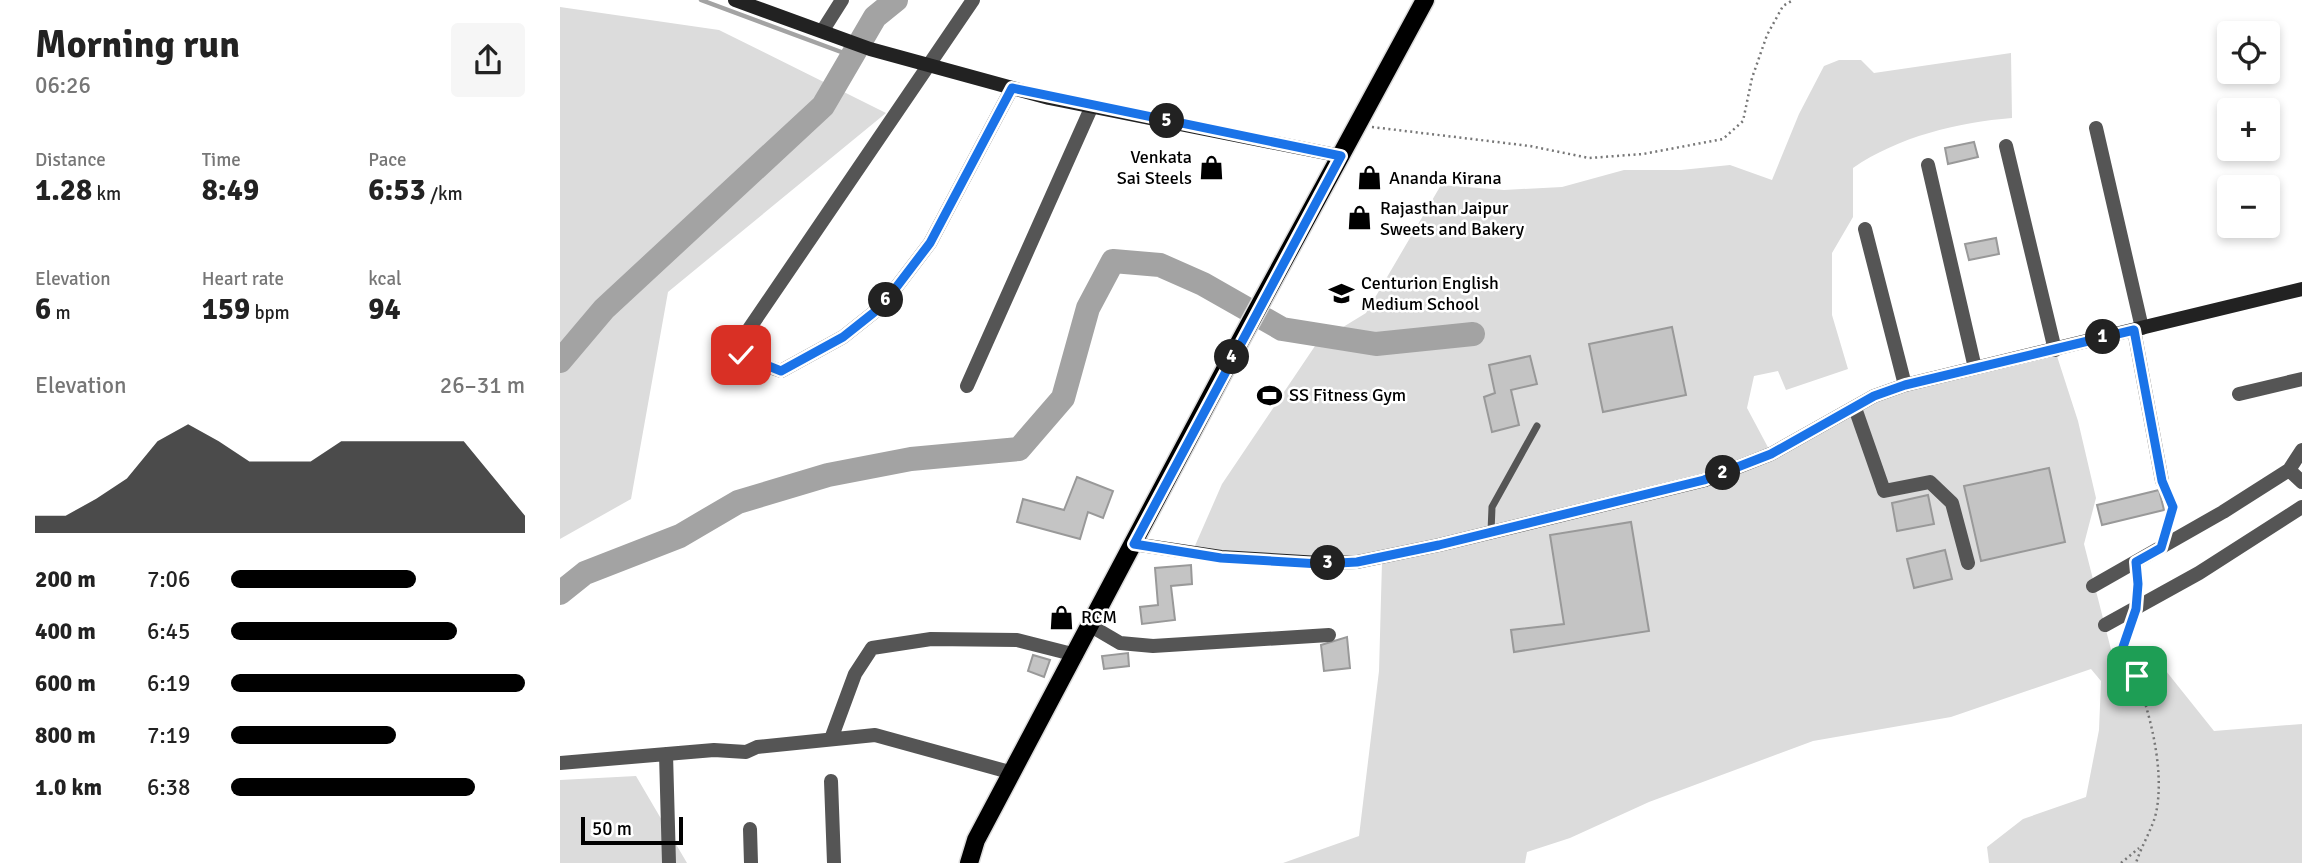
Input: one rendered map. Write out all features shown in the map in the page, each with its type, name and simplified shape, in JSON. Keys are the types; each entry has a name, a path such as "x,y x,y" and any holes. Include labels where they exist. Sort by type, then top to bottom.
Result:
{"main road":[{"path":"969,863 976,840 1238,345 1425,0"}],"street":[{"path":"823,30 842,0"},
{"path":"973,0 931,66 732,354 781,371 843,337 882,306 930,243 1012,88"},
{"path":"742,1 870,49 1012,88 1341,156"},
{"path":"967,386 1092,106"},
{"path":"2096,128 2138,329 2162,481"},
{"path":"2006,146 2054,350"},
{"path":"1928,165 1975,368"},
{"path":"1865,229 1905,385"},
{"path":"1134,544 1221,558 1320,564 1357,562 1491,533 1704,480 1771,454 1874,396 1905,385 2302,289"},
{"path":"2239,394 2302,379"},
{"path":"1855,408 1884,491 1930,482 1952,503 1968,563"},
{"path":"2093,586 2289,470 2302,450"},
{"path":"2289,470 2302,482"},
{"path":"2105,625 2136,609 2302,507"},
{"path":"1091,626 1121,643 1153,646 1329,635"},
{"path":"831,739 855,674 872,648 930,639 1017,640 1076,655"},
{"path":"560,763 714,750 746,752 757,747 875,735 1013,773"},
{"path":"666,754 669,863"},
{"path":"831,781 834,863"},
{"path":"750,829 751,863"}],"lane":[{"path":"1491,533 1492,507 1536,426"}],"path":[{"path":"1358,125 1530,146 1589,158 1643,154 1723,139 1744,121 1752,78 1767,35 1783,6 1793,0"},
{"path":"2161,548 2173,507 2162,481"},
{"path":"2136,562 2136,609 2123,647 2137,676 2157,773 2155,817 2136,863"},
{"path":"2121,863 2142,846"}],"shaded area":[{"path":"560,7 719,30 886,113 668,292 631,499 560,539"},
{"path":"2011,53 2012,118 1971,123 1929,133 1889,148 1853,168 1853,217 1832,253 1832,315 1848,369 1786,390 1778,371 1754,376 1747,408 1771,453 1874,396 2055,350 2078,421 2096,498 2084,544 2117,673 2154,656 2214,731 2302,724 2302,863 1989,863 1987,847 2023,819 2086,797 2099,730 2101,681 2091,669 1951,717 1813,741 1649,802 1570,838 1527,852 1525,863 1283,863 1359,836 1379,671 1382,562 1194,548 1222,484 1317,343 1366,313 1441,185 1504,190 1562,187 1624,170 1681,170 1730,165 1772,180 1799,114 1824,66 1839,60 1861,60 1874,73"},
{"path":"636,776 687,863 560,863 560,780"}],"building":[{"path":"1974,142 1978,157 1948,164 1945,148"},
{"path":"1996,238 1999,254 1969,260 1965,244"},
{"path":"1672,327 1686,395 1603,412 1589,344"},
{"path":"1530,356 1537,384 1511,390 1519,425 1492,432 1484,397 1495,393 1489,365"},
{"path":"2049,468 2065,542 1981,561 1964,486"},
{"path":"1077,477 1113,491 1103,518 1088,512 1080,539 1017,522 1023,499 1064,510"},
{"path":"2159,490 2164,510 2102,525 2097,505"},
{"path":"1928,495 1934,524 1897,531 1892,503"},
{"path":"1631,522 1649,631 1514,652 1511,630 1564,624 1550,535"},
{"path":"1945,550 1952,579 1914,588 1907,559"},
{"path":"1191,565 1192,584 1171,586 1175,620 1142,624 1140,607 1158,605 1155,568"},
{"path":"1347,637 1350,668 1324,671 1321,645"},
{"path":"1128,653 1129,666 1104,669 1102,656"},
{"path":"1033,655 1050,660 1044,677 1028,671"}],"waterway":[{"path":"701,0 852,56"},
{"path":"560,361 604,309 823,106 875,17 896,0"},
{"path":"560,593 585,573 680,536 738,502 828,475 911,459 1019,449 1063,398 1088,308 1113,261 1160,265 1203,284 1282,329 1376,344 1473,334"}],"place":[{"name":"Venkata Sai Steels","path":"1212,167"},
{"name":"Ananda Kirana","path":"1369,178"},
{"name":"Rajasthan Jaipur Sweets and Bakery","path":"1360,218"},
{"name":"Centurion English Medium School","path":"1341,293"},
{"name":"SS Fitness Gym","path":"1269,395"},
{"name":"RCM","path":"1061,617"}],"route":[{"path":"741,355 781,371 843,337 882,306 930,243 1012,88 1341,156 1134,544 1221,558 1320,564 1357,562 1439,545 1704,480 1771,454 1874,396 1905,385 2134,330 2162,481 2173,507 2161,548 2136,562 2136,609 2123,647 2137,676"}]}
